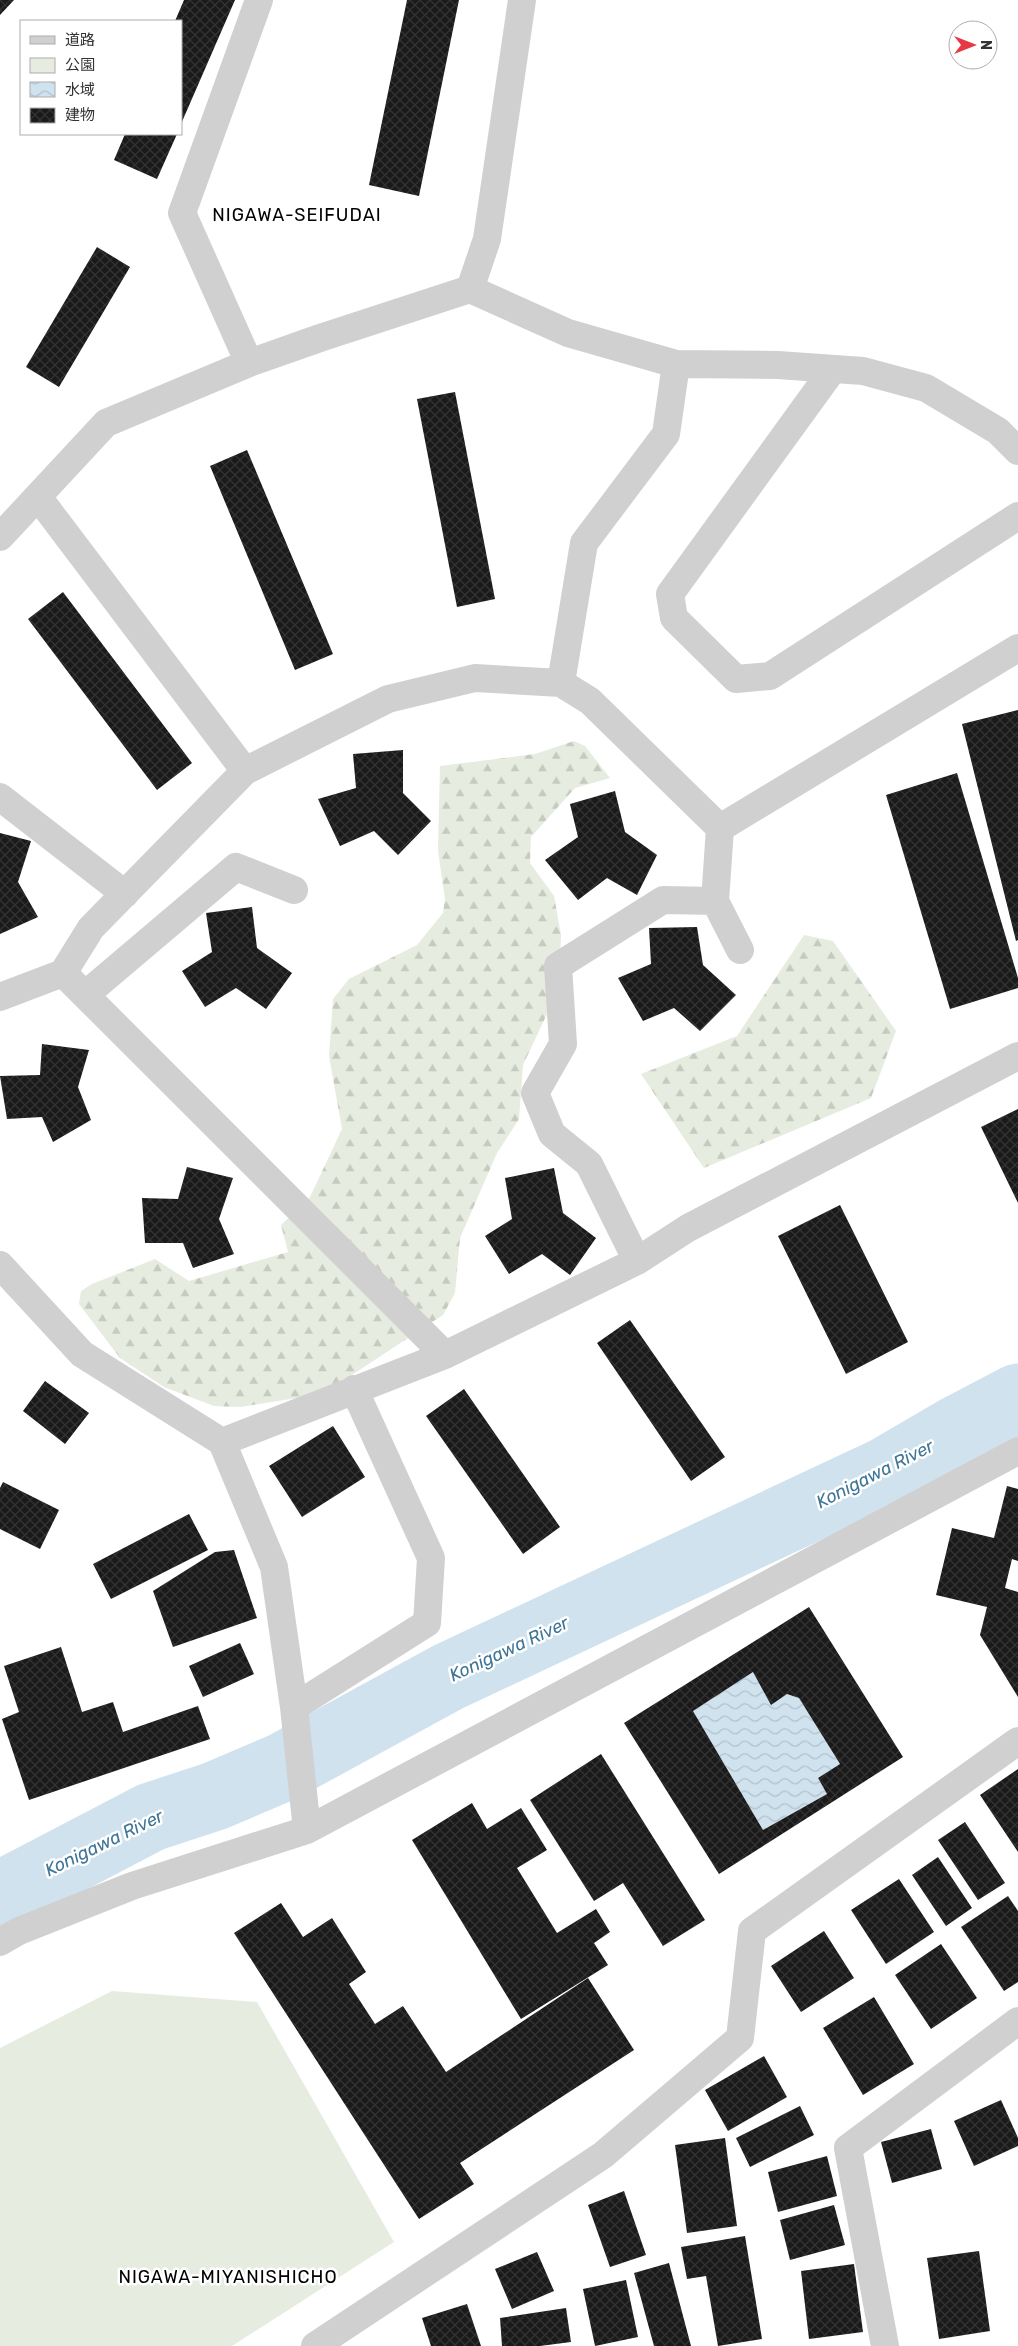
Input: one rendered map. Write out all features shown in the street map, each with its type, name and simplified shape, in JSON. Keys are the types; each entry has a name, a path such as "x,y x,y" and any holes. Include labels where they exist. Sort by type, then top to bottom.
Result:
{"street":[{"path":"249,363 182,213 259,0"},
{"path":"470,289 487,239 522,0"},
{"path":"0,537 106,424 249,363 470,289 568,333 676,364 778,365 863,371 926,388 998,431 1018,452"},
{"path":"561,683 584,543 666,434 676,364"},
{"path":"833,369 670,594 674,618 736,680 770,676 1018,516"},
{"path":"38,497 245,771"},
{"path":"720,828 1018,648"},
{"path":"0,997 63,973 91,928 245,771 388,699 475,678 561,683 590,702 720,828 715,901 740,950"},
{"path":"0,797 125,894"},
{"path":"85,995 236,867 294,890"},
{"path":"637,1261 589,1164 552,1134 535,1093 563,1044 558,966 664,900 715,901"},
{"path":"63,973 445,1355"},
{"path":"222,1442 445,1355 637,1261 688,1228 1018,1056"},
{"path":"0,1265 82,1354 222,1442 274,1567 294,1707 307,1830"},
{"path":"294,1707 427,1623 431,1558 354,1389"},
{"path":"0,1942 19,1931 132,1886 307,1830 1018,1451"},
{"path":"315,2346 602,2155 740,2038 752,1931 1018,1741"},
{"path":"885,2346 848,2148 1018,2021"}],"green space":[{"path":"574,741 585,746 610,778 575,788 531,837 530,863 554,896 561,935 560,962 547,1014 523,1065 519,1119 497,1153 460,1238 455,1293 443,1315 323,1394 240,1407 214,1406 164,1387 120,1358 79,1304 81,1291 92,1284 155,1259 189,1281 288,1252 281,1225 310,1197 342,1129 329,1056 333,999 349,979 417,945 443,913 445,899 438,851 440,766 535,754"},
{"path":"804,935 833,941 896,1031 871,1098 704,1168 641,1074 737,1036"},
{"path":"112,1991 257,2002 394,2242 232,2346 0,2346 0,2048"}],"water":[{"path":"753,1672 771,1704 787,1694 799,1698 840,1764 818,1778 827,1794 763,1830 693,1711"}],"building":[{"path":"0,0 14,0 0,15"},
{"path":"184,0 235,0 182,122 182,20 175,20"},
{"path":"407,0 459,0 419,196 369,185"},
{"path":"125,135 177,135 157,179 114,160"},
{"path":"97,247 130,267 59,387 26,367"},
{"path":"455,392 495,599 457,607 417,399"},
{"path":"247,450 333,654 295,670 210,466"},
{"path":"63,592 192,763 157,790 28,619"},
{"path":"1018,710 1018,940 1016,941 962,724"},
{"path":"403,750 403,793 431,821 398,855 374,831 340,846 318,799 356,788 353,754"},
{"path":"957,773 1018,978 1018,988 950,1009 886,795"},
{"path":"615,791 625,832 657,855 637,895 607,878 578,900 545,860 578,837 570,804"},
{"path":"0,833 31,841 18,882 38,917 0,934"},
{"path":"252,907 257,948 292,973 266,1009 236,988 205,1007 182,971 212,952 206,913"},
{"path":"697,927 703,965 736,995 700,1031 674,1008 643,1021 618,978 651,964 649,928"},
{"path":"42,1044 89,1050 78,1087 91,1120 53,1142 42,1117 7,1119 0,1076 40,1075"},
{"path":"1018,1109 1018,1203 981,1127"},
{"path":"187,1167 233,1178 219,1219 234,1254 193,1268 183,1243 145,1243 142,1198 178,1199"},
{"path":"554,1168 563,1213 596,1238 570,1275 542,1254 509,1274 485,1236 512,1219 505,1178"},
{"path":"840,1205 908,1342 846,1374 778,1236"},
{"path":"630,1320 725,1457 691,1481 597,1343"},
{"path":"45,1381 89,1413 65,1444 23,1411"},
{"path":"464,1389 560,1527 523,1554 426,1416"},
{"path":"333,1426 365,1477 302,1517 269,1466"},
{"path":"3,1482 59,1510 40,1549 0,1529 0,1488"},
{"path":"1007,1486 1018,1489 1018,1561 1012,1559 1005,1588 1018,1592 1018,1697 980,1635 987,1607 936,1595 952,1528 994,1538"},
{"path":"189,1514 208,1550 111,1599 93,1564"},
{"path":"234,1550 257,1618 173,1647 153,1591 215,1552"},
{"path":"809,1607 903,1757 719,1874 624,1723","holes":["753,1672 771,1705 787,1694 799,1698 840,1764 818,1778 827,1794 763,1830 693,1711"]},
{"path":"240,1643 254,1674 203,1697 189,1666"},
{"path":"61,1647 82,1712 113,1702 123,1732 198,1706 210,1739 29,1800 2,1719 19,1712 4,1666"},
{"path":"601,1754 705,1920 663,1946 623,1883 594,1901 530,1800"},
{"path":"1018,1769 1018,1852 980,1795"},
{"path":"472,1803 487,1829 521,1808 547,1850 517,1868 557,1933 596,1909 610,1932 594,1943 608,1965 521,2019 412,1840"},
{"path":"965,1822 1005,1883 978,1900 938,1840"},
{"path":"938,1857 972,1908 946,1926 912,1875"},
{"path":"899,1879 934,1932 886,1964 851,1910"},
{"path":"1008,1896 1018,1911 1018,1982 1004,1991 961,1927"},
{"path":"281,1903 303,1937 332,1918 366,1972 349,1984 375,2024 403,2006 446,2072 588,1978 634,2050 460,2163 474,2184 419,2219 234,1933"},
{"path":"824,1931 854,1978 801,2012 771,1966"},
{"path":"941,1944 977,1998 931,2029 895,1975"},
{"path":"874,1997 914,2064 863,2095 823,2028"},
{"path":"764,2056 787,2097 728,2131 705,2090"},
{"path":"1001,2100 1018,2138 1018,2146 974,2166 954,2121"},
{"path":"800,2106 814,2135 750,2167 736,2138"},
{"path":"931,2129 942,2169 892,2183 881,2142"},
{"path":"725,2138 737,2226 687,2233 675,2145"},
{"path":"827,2156 837,2196 778,2212 768,2172"},
{"path":"624,2191 646,2255 610,2267 588,2205"},
{"path":"834,2205 845,2245 790,2260 780,2220"},
{"path":"745,2236 762,2339 718,2346 706,2276 687,2279 681,2247"},
{"path":"979,2251 990,2331 939,2339 927,2258"},
{"path":"537,2252 554,2291 512,2309 495,2269"},
{"path":"669,2263 691,2346 654,2346 634,2273"},
{"path":"854,2264 863,2332 809,2339 801,2271"},
{"path":"626,2280 638,2337 595,2346 583,2289"},
{"path":"467,2304 481,2346 431,2346 422,2318"},
{"path":"566,2308 571,2342 540,2346 502,2346 500,2318"}],"waterway":[{"name":"Konigawa River","path":"0,1896 151,1817 215,1796 283,1767 448,1677 885,1472 957,1430 1018,1398"}],"district":[{"name":"NIGAWA-SEIFUDAI","path":"297,215"},
{"name":"NIGAWA-MIYANISHICHO","path":"228,2277"}]}
